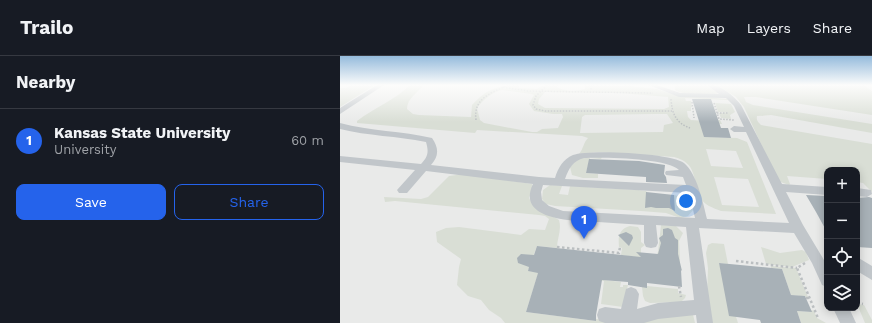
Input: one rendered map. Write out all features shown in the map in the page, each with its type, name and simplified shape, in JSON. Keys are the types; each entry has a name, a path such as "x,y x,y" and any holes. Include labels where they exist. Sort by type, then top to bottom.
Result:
{"street":[{"path":"340,112 362,97"},
{"path":"714,97 731,99"},
{"path":"714,101 731,99"},
{"path":"731,99 749,130 798,228 818,260 825,275"},
{"path":"342,128 417,136 429,140 432,143 433,153 430,159 403,190"},
{"path":"734,129 749,130"},
{"path":"559,182 564,168 572,160 587,155 626,159 671,161 682,167 687,174 697,199 697,224 705,323"},
{"path":"340,160 539,181 625,181 693,190"},
{"path":"670,173 687,174"},
{"path":"539,181 534,194 536,201 541,207 563,216 798,228"},
{"path":"778,188 824,191"},
{"path":"650,221 651,243"},
{"path":"860,265 872,274"},
{"path":"627,320 631,294"},
{"path":"605,315 627,320 658,311 703,307"},
{"path":"842,311 848,323"}],"path":[{"path":"476,120 474,115 475,106 485,97"},
{"path":"535,97 533,104 536,108 545,110 672,111"},
{"path":"671,97 672,111 680,124 690,128"},
{"path":"692,101 694,118"},
{"path":"714,101 719,119 739,120"},
{"path":"717,112 729,113"},
{"path":"693,114 697,115"},
{"path":"559,247 619,253 620,247"},
{"path":"736,261 797,268 797,266 818,260"},
{"path":"797,268 818,318"},
{"path":"679,286 680,293"}],"shaded area":[{"path":"340,97 872,97 872,323 340,323"},
{"path":"340,97 355,97 340,107"},
{"path":"394,97 412,97 407,105 407,109 413,114 471,117 472,105 480,97 487,97 477,108 480,120 484,123 537,132 542,129 558,128 563,117 562,114 534,111 529,104 533,97 540,97 538,104 545,108 664,109 669,107 668,97 727,99 728,100 685,98 686,101 691,101 692,107 691,111 687,111 688,117 691,120 719,122 718,120 720,120 722,124 701,123 705,137 737,138 747,142 776,214 721,211 715,209 702,200 691,168 682,160 674,157 599,152 579,154 588,138 582,136 477,130 475,133 357,123 357,121 364,116","holes":["667,114 673,123 664,125 663,132 580,133 582,117 585,115","706,149 736,151 743,168 711,166","714,177 748,179 759,207 722,205"]},
{"path":"736,97 744,97 746,102 753,105 872,124 872,133 771,115 757,116 761,125 872,144 872,192 863,183 860,182 860,167 824,167 824,179 787,176 789,185 778,181 744,107"},
{"path":"759,97 872,97 872,115"},
{"path":"715,103 731,104 735,112 730,115 731,119 721,118 719,113 729,113 718,112"},
{"path":"602,157 601,159 590,158 586,173 598,174 598,178 583,178 572,175 570,167 578,158"},
{"path":"464,174 532,184 533,187 529,198 533,205 559,220 560,227 557,248 537,246 528,271 554,274 538,274 526,312 596,321 596,319 620,321 620,323 505,323 501,318 489,310 481,300 468,296 457,285 461,259 437,242 436,232 446,228 459,227 521,235 529,229 545,230 549,219 545,216 539,215 395,201 385,202 384,197 421,199 428,197 449,176"},
{"path":"550,185 562,186 559,194 568,195 570,186 646,191 648,194 646,194 646,197 674,200 674,195 689,199 694,209 688,216 680,218 666,213 555,206 546,204 542,199 543,190"},
{"path":"661,225 676,226 683,233 679,241 680,262 654,259 658,252"},
{"path":"630,226 638,227 641,232 641,242 645,245 641,248 641,258 621,255 622,248 619,247 619,236 621,231"},
{"path":"712,243 724,244 728,264 719,263 738,323 706,323 708,268 706,253 708,245"},
{"path":"761,247 780,253 802,250 806,252 809,260 792,267 766,264"},
{"path":"771,266 796,268 808,297 791,295 782,269 771,268"},
{"path":"563,275 621,282 620,287 623,287 623,285 628,285 623,307 601,304 604,281 563,277"},
{"path":"647,286 678,289 678,293 686,295 681,302 650,303 645,301 643,296 642,287"},
{"path":"860,304 864,305 872,320 872,323 865,323 860,311"},
{"path":"692,310 695,323 639,323"},
{"path":"811,310 814,311 817,318 826,323 801,323 797,311 811,312"}],"building":[{"path":"692,99 711,99 721,128 728,128 731,138 704,137"},
{"path":"589,159 639,161 665,165 664,174 667,183 646,182 646,177 586,173"},
{"path":"646,192 674,195 675,211 669,208 645,208"},
{"path":"806,195 824,196 824,227"},
{"path":"860,198 872,198 872,248 860,247"},
{"path":"668,228 672,230 675,238 678,240 678,254 682,271 681,270 682,287 647,283 647,288 628,285 628,282 602,280 596,321 526,312 538,273 528,271 529,267 518,263 517,258 521,254 534,255 537,246 641,257 636,252 658,254 661,243 659,238 663,235 663,229"},
{"path":"626,232 632,235 633,238 629,246 618,235"},
{"path":"719,263 782,269 791,295 805,296 812,312 797,311 801,323 761,323 760,320 729,316"}],"place":[{"name":"Kansas State University","path":"584,239"}]}
